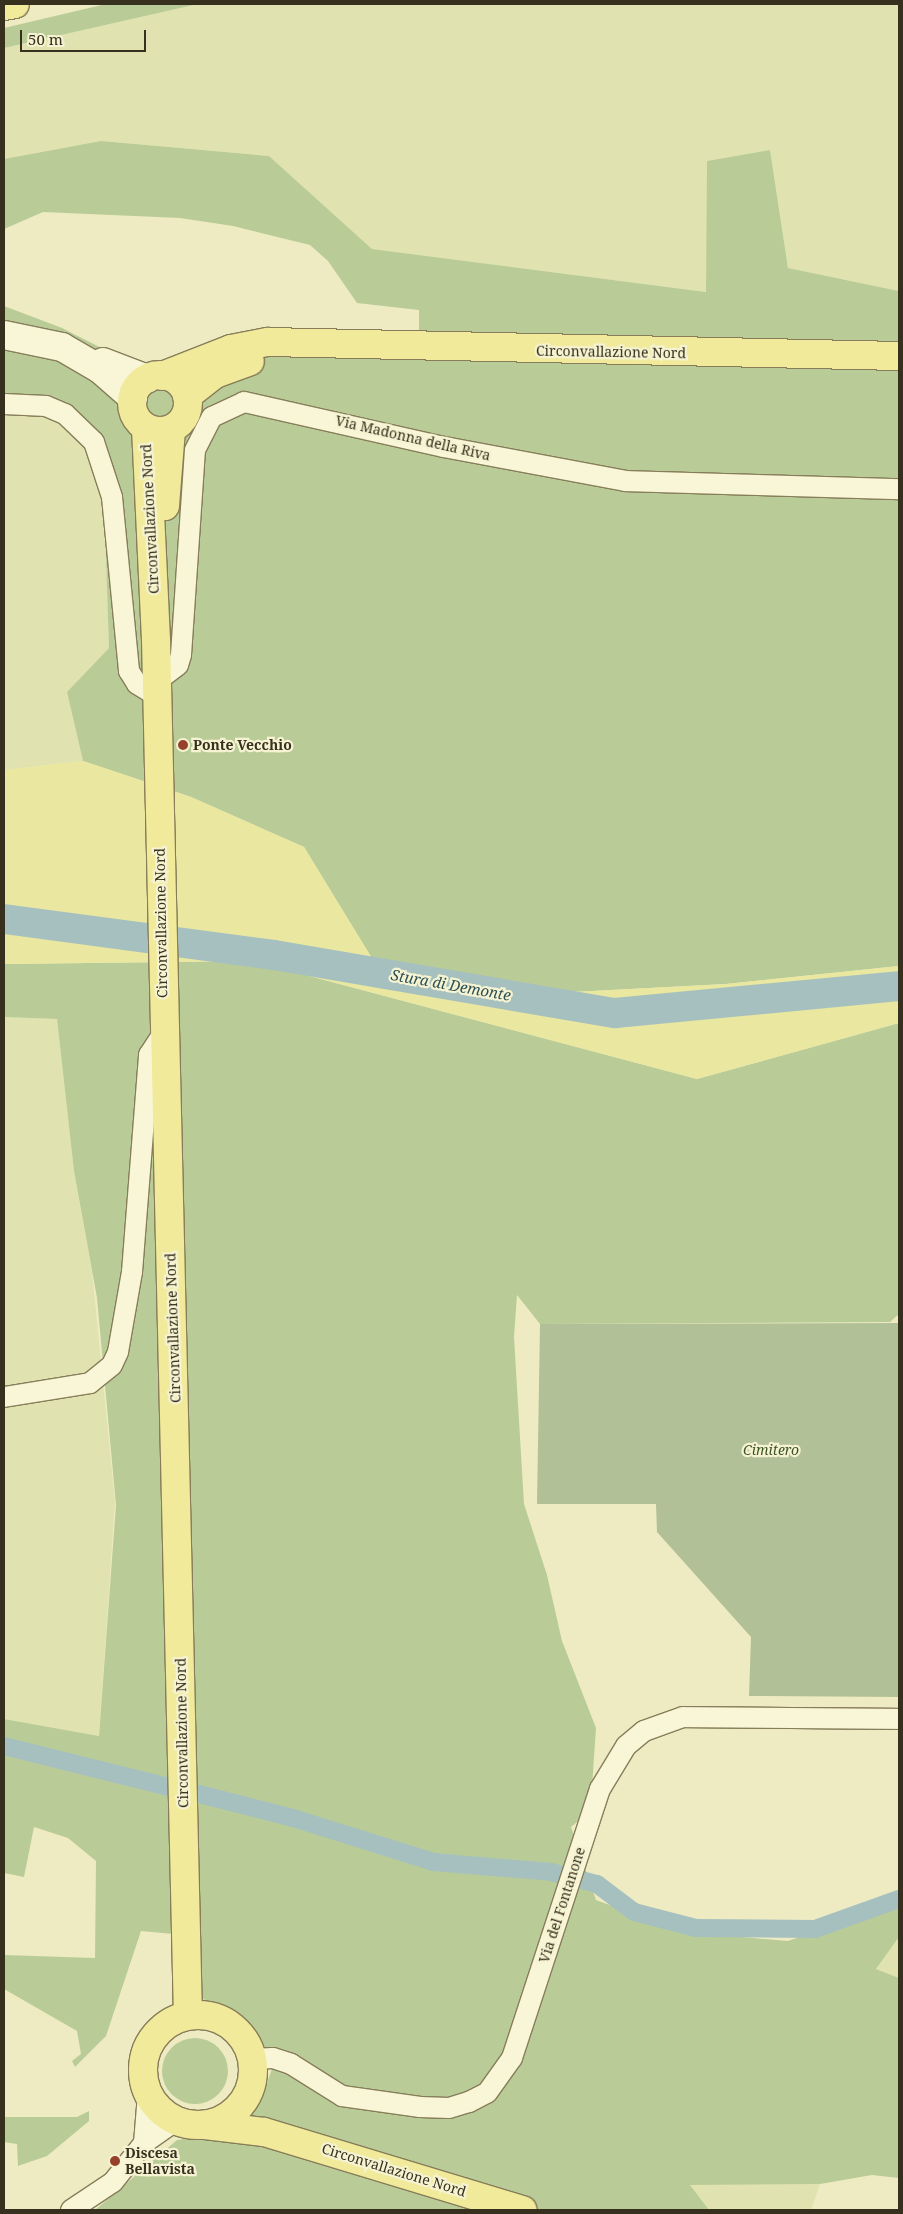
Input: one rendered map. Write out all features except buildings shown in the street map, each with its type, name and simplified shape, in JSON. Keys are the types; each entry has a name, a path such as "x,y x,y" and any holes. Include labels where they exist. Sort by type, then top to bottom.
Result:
{"main road":[{"path":"4,6 15,4"},
{"path":"4,335 62,347 73,347 147,384 178,382 190,393 187,412 159,428 135,415 147,384"},
{"name":"Circonvallazione Nord","path":"147,384 195,361 268,342 324,346 899,356"},
{"name":"Circonvallazione Nord","path":"190,393 236,364 324,346"},
{"name":"Circonvallazione Nord","path":"159,428 156,640 158,779 188,2016"},
{"path":"252,2071 234,2112 204,2125 176,2121 148,2094 143,2078 149,2045 172,2022 188,2016 221,2020 246,2043 252,2071 247,2106 250,2118 264,2132"},
{"name":"Circonvallazione Nord","path":"204,2125 264,2132 523,2210"}],"street":[{"path":"190,393 195,361"},
{"name":"Via Madonna della Riva","path":"157,689 170,675 181,654 195,450 212,417 244,402 444,447 625,481 899,489"},
{"path":"4,404 46,406 65,414 94,442 112,497 129,671 137,684 157,689"},
{"path":"4,1397 90,1383 112,1365 118,1352 132,1272 148,1055 164,1032"},
{"name":"Via del Fontanone","path":"252,2071 273,2058 292,2064 342,2096 429,2107 469,2102 487,2092 512,2058 563,1900 611,1766 626,1746 663,1722 683,1717 899,1720"},
{"path":"144,2143 148,2094"},
{"path":"71,2210 112,2182 144,2143 176,2121"}],"green space":[{"path":"106,4 198,4 4,48 4,28"},
{"path":"198,4 899,4 899,291 788,268 770,150 707,161 707,292 372,249 269,156 101,141 4,159 4,48"},
{"path":"101,141 269,156 372,249 706,292 707,161 770,150 788,268 899,291 899,966 726,984 573,992 373,960 304,847 191,797 83,761 67,692 109,648 102,438 80,415 4,402 4,306 62,328 135,365 164,367 419,336 419,310 357,303 328,261 310,245 233,226 180,218 43,212 4,229 4,159"},
{"path":"42,400 102,438 109,648 67,692 83,761 4,770 4,402"},
{"path":"253,961 697,1079 899,1023 899,1314 890,1322 540,1324 517,1295 514,1337 524,1504 547,1575 562,1641 596,1728 592,1787 583,1817 571,1827 596,1900 683,1932 788,1941 899,1903 899,1937 876,1969 899,1978 899,2178 872,2175 820,2184 690,2185 709,2210 95,2210 177,2140 228,2133 259,2105 272,2069 256,2041 201,1997 173,1934 141,1931 106,2036 75,2067 72,2061 81,2054 77,2031 4,1989 4,1955 95,1958 96,1861 68,1838 34,1827 24,1877 4,1873 4,1719 99,1736 116,1505 97,1298 74,1171 57,1019 4,1017 4,964"},
{"path":"4,1017 57,1019 74,1171 92,1272 115,1501 99,1736 4,1719"},
{"name":"Cimitero","path":"899,1323 899,1697 749,1696 751,1637 657,1532 656,1504 537,1504 540,1324"},
{"path":"899,1937 899,1978 876,1969"},
{"path":"195,2038 208,2040 223,2053 226,2058 228,2071 226,2084 213,2099 208,2102 195,2104 182,2102 167,2089 164,2084 162,2071 164,2058 177,2043 182,2040"},
{"path":"89,2111 89,2121 47,2156 18,2166 17,2144 4,2142 4,2117 77,2117"},
{"path":"820,2184 811,2210 709,2210 689,2185"}],"sand":[{"path":"83,761 191,797 304,847 373,960 573,992 726,984 899,966 899,1023 697,1079 253,961 4,964 4,770"}],"waterway":[{"name":"Stura di Demonte","path":"4,919 274,955 615,1013 899,986"},
{"path":"4,1746 173,1788"},
{"path":"199,1794 293,1818 433,1862 551,1872 597,1884 634,1912 696,1928 815,1929 899,1899"}],"place":[{"name":"Ponte Vecchio","path":"183,745"},
{"name":"Discesa Bellavista","path":"115,2161"}]}
